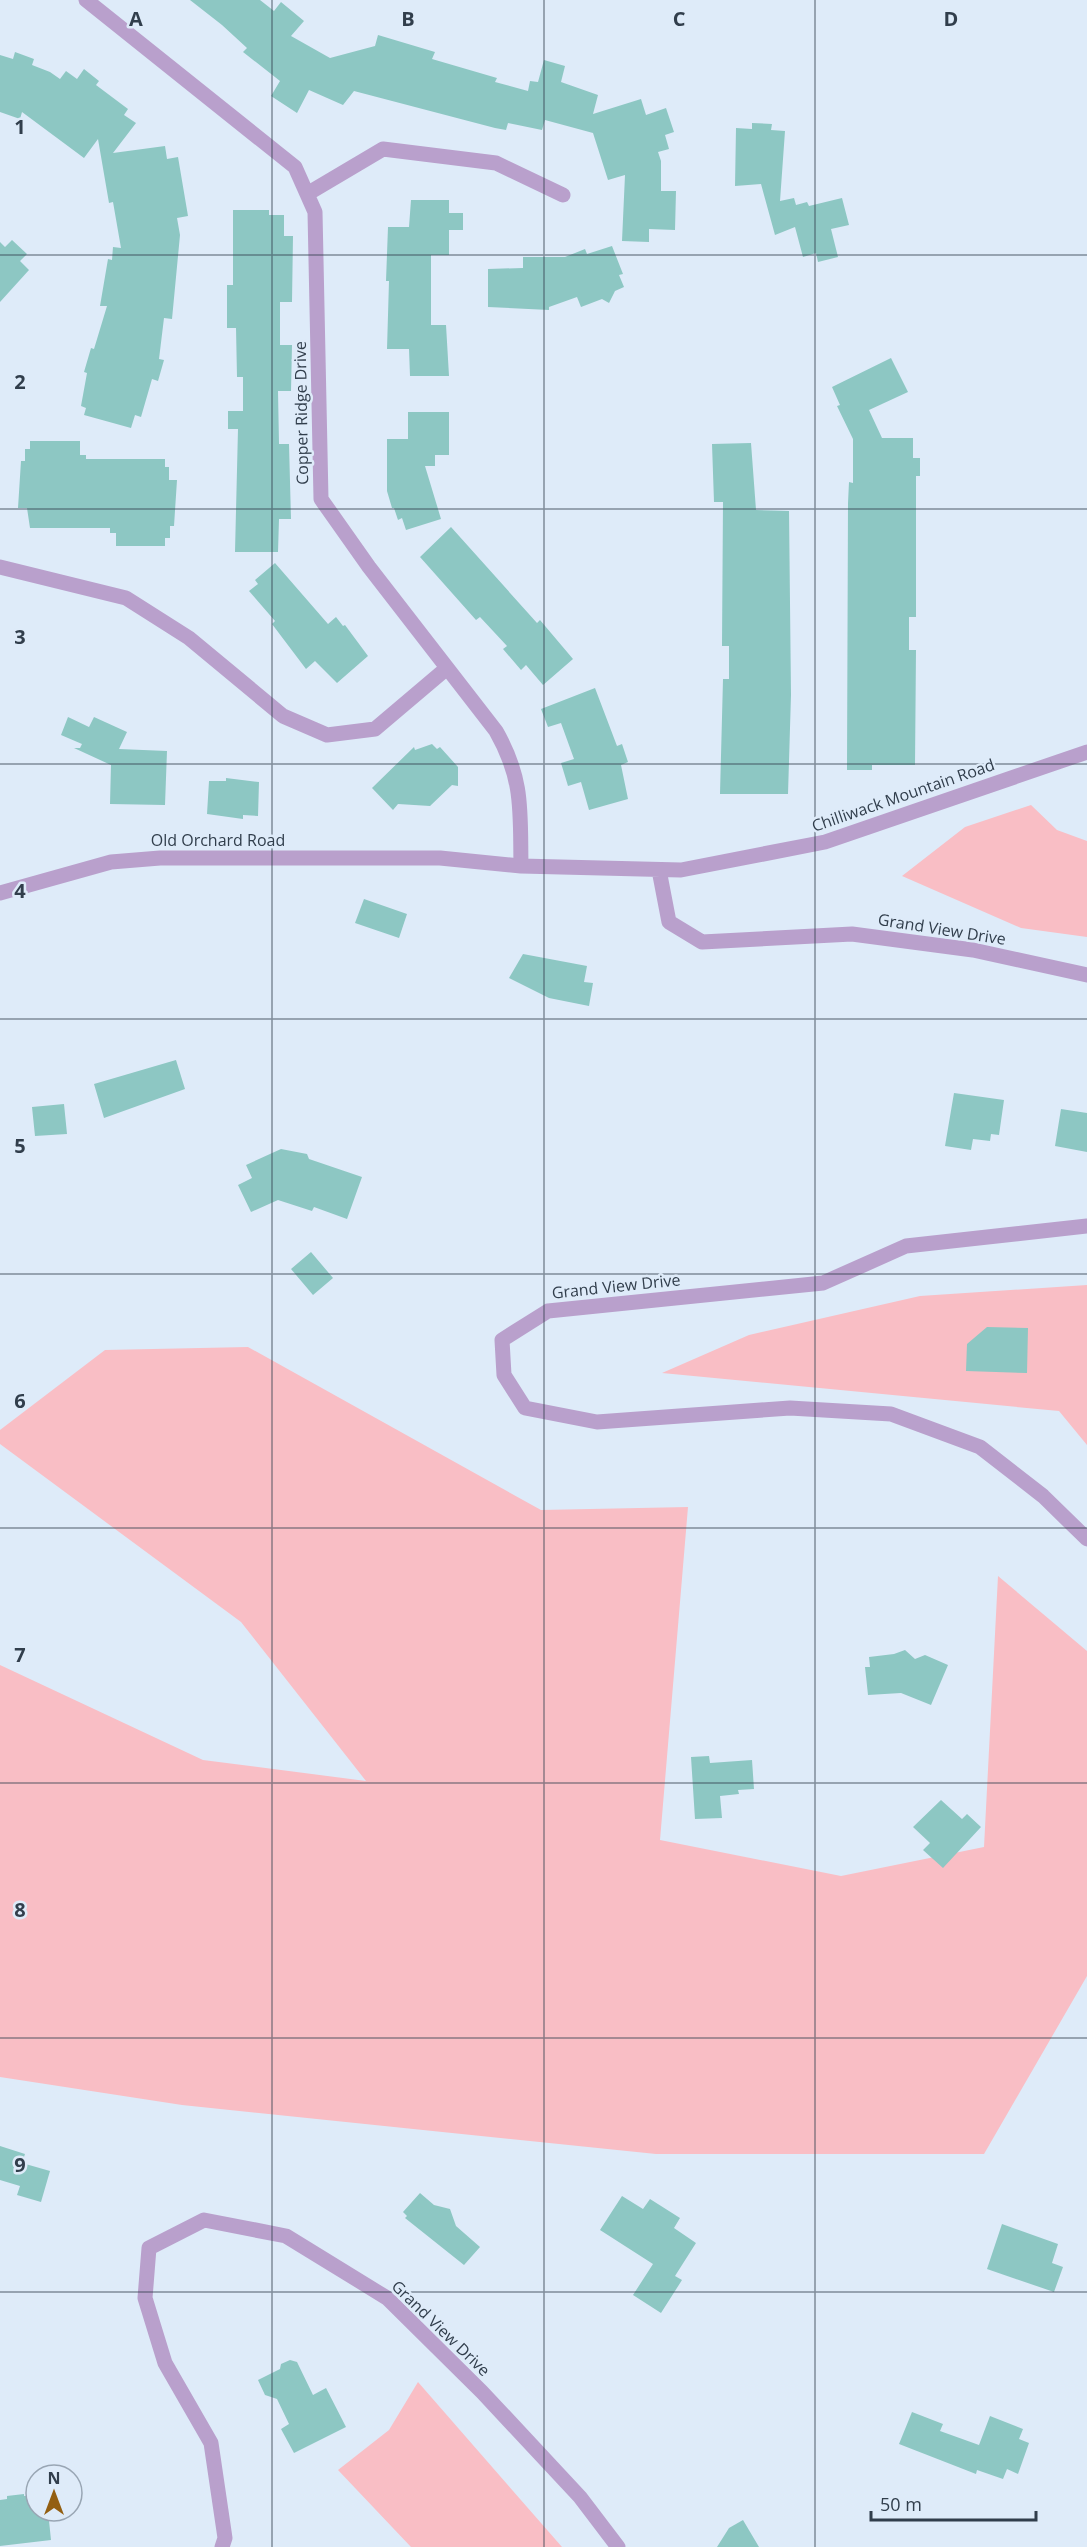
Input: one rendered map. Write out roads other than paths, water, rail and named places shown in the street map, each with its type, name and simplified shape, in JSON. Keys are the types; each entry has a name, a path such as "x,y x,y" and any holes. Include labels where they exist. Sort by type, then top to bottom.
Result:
{"street":[{"name":"Copper Ridge Drive","path":"86,0 295,167 315,212 321,499 369,567 496,731 510,755 520,788 520,866"},
{"path":"307,194 383,149 496,163 563,195"},
{"path":"0,567 126,598 189,638 283,716 327,735 375,729 447,668"},
{"name":"Chilliwack Mountain Road","path":"440,858 520,866 681,870 825,842 1087,752"},
{"name":"Old Orchard Road","path":"0,892 111,862 135,859 440,858"},
{"name":"Grand View Drive","path":"659,870 669,922 702,942 852,934 973,950 1087,975"},
{"name":"Grand View Drive","path":"1087,1226 906,1246 823,1283 548,1311 502,1340 504,1375 525,1408 597,1422 790,1408 891,1414 980,1447 1043,1496 1087,1539"},
{"name":"Grand View Drive","path":"222,2547 225,2538 210,2443 165,2363 145,2298 149,2248 204,2220 286,2236 387,2298 482,2392 580,2497 618,2547"}]}
